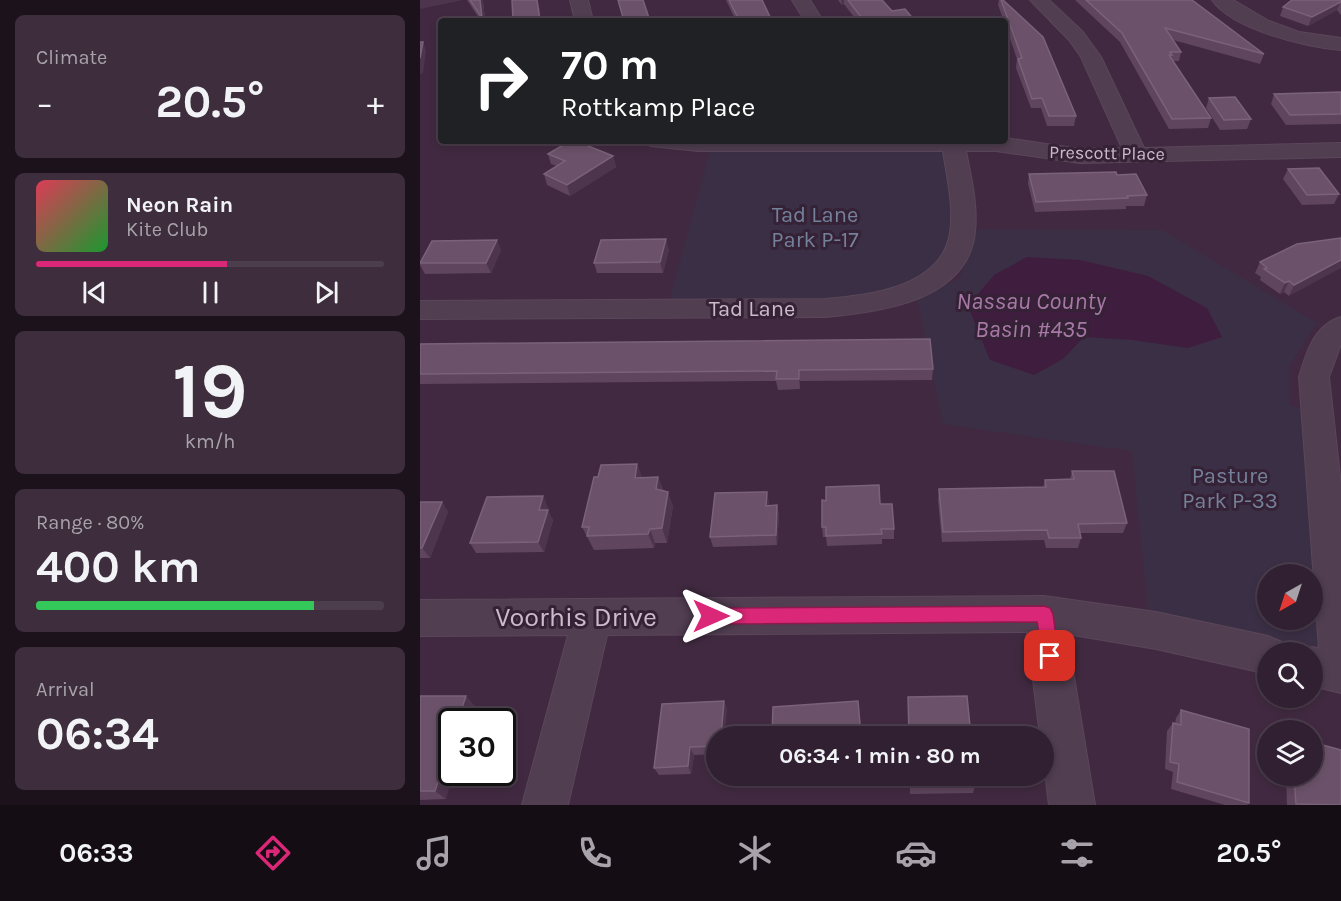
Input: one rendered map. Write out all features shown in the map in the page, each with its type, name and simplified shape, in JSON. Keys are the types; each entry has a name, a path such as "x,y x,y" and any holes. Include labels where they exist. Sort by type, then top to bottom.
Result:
{"street":[{"path":"579,0 583,18"},
{"path":"801,0 812,18"},
{"path":"1039,0 1076,36 1091,57 1136,154"},
{"path":"1221,0 1254,22 1272,30 1317,42 1341,44"},
{"name":"Prescott Place","path":"953,144 996,144 1080,156 1341,150"},
{"name":"Tad Lane","path":"420,310 825,308 854,306 883,300 911,291 929,282 947,268 960,246 963,211 953,144"},
{"path":"1323,669 1341,673 1314,377 1320,352 1336,330 1341,327"},
{"path":"1044,614 1072,805"},
{"name":"Voorhis Drive","path":"420,618 1044,614 1109,621 1184,634 1257,652"},
{"path":"545,805 592,617"}],"green space":[{"name":"Tad Lane Park P-17","path":"712,144 953,144 963,211 947,268 883,300 667,309"},
{"name":"Pasture Park P-33","path":"978,229 1162,230 1317,323 1290,365 1289,405 1317,413 1341,673 1323,660 1323,642 1257,642 1257,650 1150,628 1132,451 943,424 917,298 959,279"}],"water":[{"name":"Nassau County Basin #435","path":"1027,257 1080,260 1148,276 1207,308 1222,337 1188,348 1132,340 1084,337 1063,359 1034,375 990,360 968,306 994,275"}],"building":[{"path":"470,0 480,0 482,18"},
{"path":"512,0 537,0 540,18 513,18"},
{"path":"618,0 643,0 649,18 623,18"},
{"path":"729,0 762,0 771,18 738,18"},
{"path":"848,0 882,0 892,11 905,9 912,18 862,18"},
{"path":"1001,0 1043,37 1076,116 1049,116 1042,98 1032,99 1018,59 1022,58"},
{"path":"1086,0 1192,0 1264,54 1165,28 1181,52 1170,52 1172,55 1169,55 1211,118 1172,119 1122,33"},
{"path":"1292,0 1341,0 1341,2 1312,17 1283,7"},
{"path":"420,42 423,42 420,58"},
{"path":"1341,92 1341,114 1290,115 1274,94"},
{"path":"1235,97 1251,119 1224,120 1209,98"},
{"path":"565,144 583,144 613,156 567,185 544,174 565,161 548,154"},
{"path":"1319,168 1339,194 1307,195 1288,169"},
{"path":"1116,172 1117,175 1136,174 1147,195 1036,202 1029,174"},
{"path":"1341,238 1341,260 1294,285 1289,281 1285,283 1264,269 1267,268 1260,262 1297,244"},
{"path":"666,239 660,262 594,263 601,240"},
{"path":"497,240 486,263 420,263 432,241"},
{"path":"930,339 933,369 799,370 799,379 776,379 777,371 420,374 420,344"},
{"path":"637,464 635,478 658,477 656,489 668,492 662,528 650,529 648,534 587,536 589,527 582,527 594,477 598,477 601,465"},
{"path":"1072,471 1114,471 1127,523 1078,524 1081,538 1049,538 1047,530 943,532 939,489 1046,487 1045,480 1074,479"},
{"path":"879,485 880,504 892,504 894,529 881,529 882,534 826,536 826,527 822,527 822,500 826,501 826,487"},
{"path":"767,492 766,506 777,505 776,535 710,537 715,493"},
{"path":"543,496 539,510 548,510 538,542 470,543 487,497"},
{"path":"420,502 442,502 422,548 420,548"},
{"path":"420,696 466,696 462,708 438,708 438,782 435,791 420,791"},
{"path":"967,696 970,726 909,726 908,697"},
{"path":"724,701 722,726 706,726 706,746 690,747 688,766 654,768 662,704"},
{"path":"858,701 860,726 772,726 773,707"},
{"path":"1181,710 1249,729 1249,803 1177,782 1179,764 1170,762 1173,723 1181,725"},
{"path":"1323,745 1341,750 1341,805 1296,804 1295,786 1323,786"},
{"path":"911,786 975,786 911,787"}],"route":[{"path":"711,616 1044,614 1050,656"}]}
